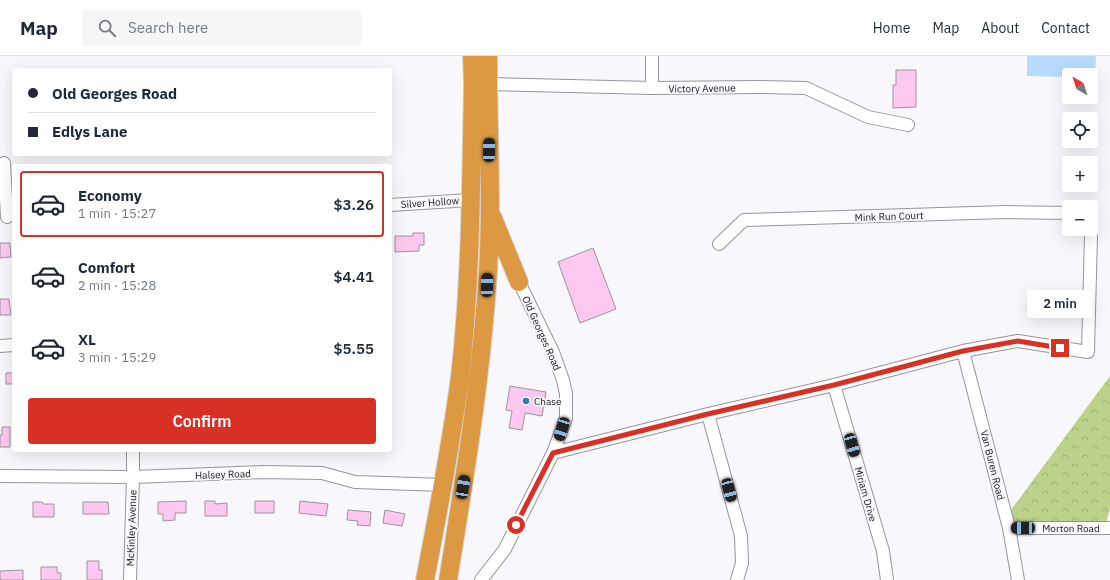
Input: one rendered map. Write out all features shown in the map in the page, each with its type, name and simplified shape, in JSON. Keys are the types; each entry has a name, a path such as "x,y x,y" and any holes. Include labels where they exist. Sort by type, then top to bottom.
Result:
{"highway":[{"path":"448,580 471,437 487,285 490,212 481,84 472,56"},
{"path":"426,580 444,485 460,377 469,261 471,200 481,84 488,56"},
{"path":"490,212 519,282"},
{"path":"487,285 494,278 501,275 510,276 519,282"}],"street":[{"path":"652,56 652,88"},
{"name":"Victory Avenue","path":"481,84 652,88 806,88 868,117 908,125"},
{"path":"4,163 7,217"},
{"name":"Silver Hollow","path":"392,205 471,200"},
{"name":"Mink Run Court","path":"719,244 744,220 1006,212 1062,213"},
{"path":"553,453 708,414 834,385 963,351 1018,341 1088,352 1091,236"},
{"name":"Old Georges Road","path":"482,580 505,549 553,453 566,418 566,394 563,380 552,352 519,282"},
{"path":"0,346 12,345"},
{"name":"Van Buren Road","path":"963,351 1009,528 1018,580"},
{"name":"Miriam Drive","path":"834,385 883,550 887,580"},
{"path":"708,414 741,536 742,563 737,580"},
{"name":"McKinley Avenue","path":"130,580 133,452"},
{"name":"Halsey Road","path":"0,476 133,477 264,472 322,473 355,482 444,485"},
{"name":"Morton Road","path":"1009,528 1110,528"}],"green space":[{"path":"1110,376 1110,509 1104,530 1012,529 1008,514"}],"water":[{"path":"1027,56 1096,56 1095,68 1062,68 1062,77 1027,76"}],"building":[{"path":"896,70 916,70 916,107 893,108 893,85 896,85"},
{"path":"413,233 424,233 424,245 419,245 419,251 395,252 395,236 413,236"},
{"path":"0,243 10,243 11,257 0,258"},
{"path":"593,248 616,309 580,323 558,262"},
{"path":"0,299 9,299 11,315 0,315"},
{"path":"6,373 12,373 12,384 6,384"},
{"name":"Chase","path":"510,386 546,392 542,416 525,413 522,430 509,428 512,411 506,410"},
{"path":"2,427 10,427 10,447 0,447"},
{"path":"186,501 186,513 175,513 175,520 163,521 163,514 158,514 158,502"},
{"path":"205,501 215,501 215,504 227,503 227,516 205,516"},
{"path":"255,501 274,501 274,513 255,513"},
{"path":"300,501 328,504 326,516 299,513"},
{"path":"33,502 54,504 54,517 33,517"},
{"path":"83,502 108,502 109,514 83,514"},
{"path":"348,510 371,512 370,526 357,525 358,521 347,520"},
{"path":"385,510 405,514 402,526 383,523"},
{"path":"87,561 99,561 99,570 102,570 102,580 87,580"},
{"path":"41,567 57,567 57,573 61,573 61,580 41,580"},
{"path":"23,570 23,580 0,580 0,571"}],"place":[{"name":"Chase","path":"526,401"}],"route":[{"path":"516,525 553,453 708,414 834,385 963,351 1018,341 1060,348"}]}
